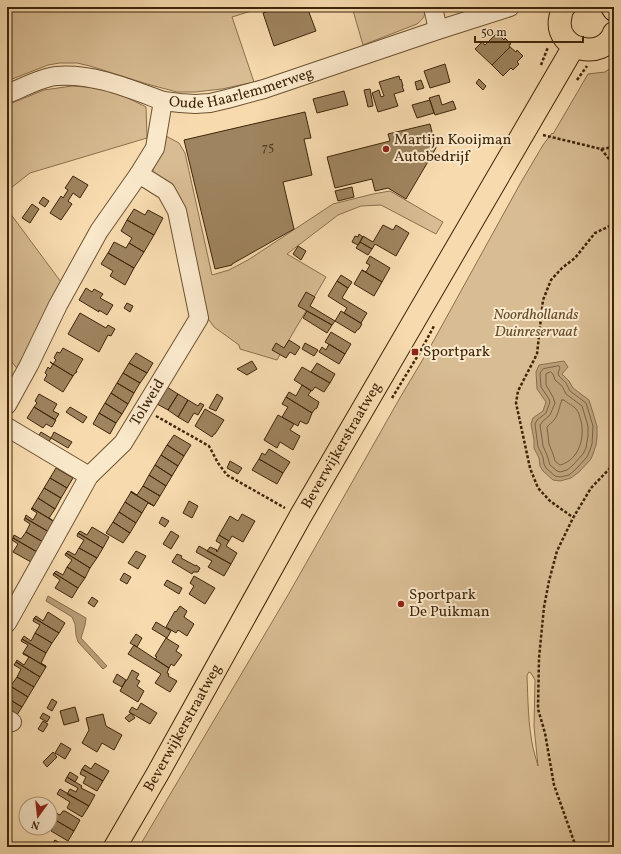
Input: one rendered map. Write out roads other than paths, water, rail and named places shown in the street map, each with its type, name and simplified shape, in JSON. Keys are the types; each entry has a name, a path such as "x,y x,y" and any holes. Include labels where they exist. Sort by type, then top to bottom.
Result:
{"main road":[{"path":"561,8 560,28 563,36 568,42 582,50 600,48 607,43 614,33"},
{"name":"Beverwijkerstraatweg","path":"115,847 162,766 300,517 574,46"}],"street":[{"path":"434,7 438,30"},
{"name":"Oude Haarlemmerweg","path":"7,405 29,365 58,305 99,232 155,148 163,101 195,104 226,99 264,89 510,7"},
{"path":"7,94 38,81 55,76 83,77 114,83 163,101"},
{"name":"Tolweid","path":"7,623 89,476 123,443 199,318 177,211 166,191 139,174"},
{"path":"7,427 89,476"}],"water":[{"path":"564,361 568,367 562,374 573,388 589,400 597,426 597,437 591,459 571,478 560,481 553,480 543,471 540,466 539,458 534,448 531,424 533,418 543,411 546,402 537,389 536,372 539,365"},
{"path":"48,596 86,618 81,638 107,666 103,669 78,642 75,624 72,617 46,601"}],"place":[{"name":"Martijn Kooijman Autobedrijf","path":"386,149"},
{"name":"Sportpark","path":"415,352"},
{"name":"Sportpark De Puikman","path":"401,604"}],"park label":[{"name":"Noordhollands Duinreservaat","path":"536,324"}]}
